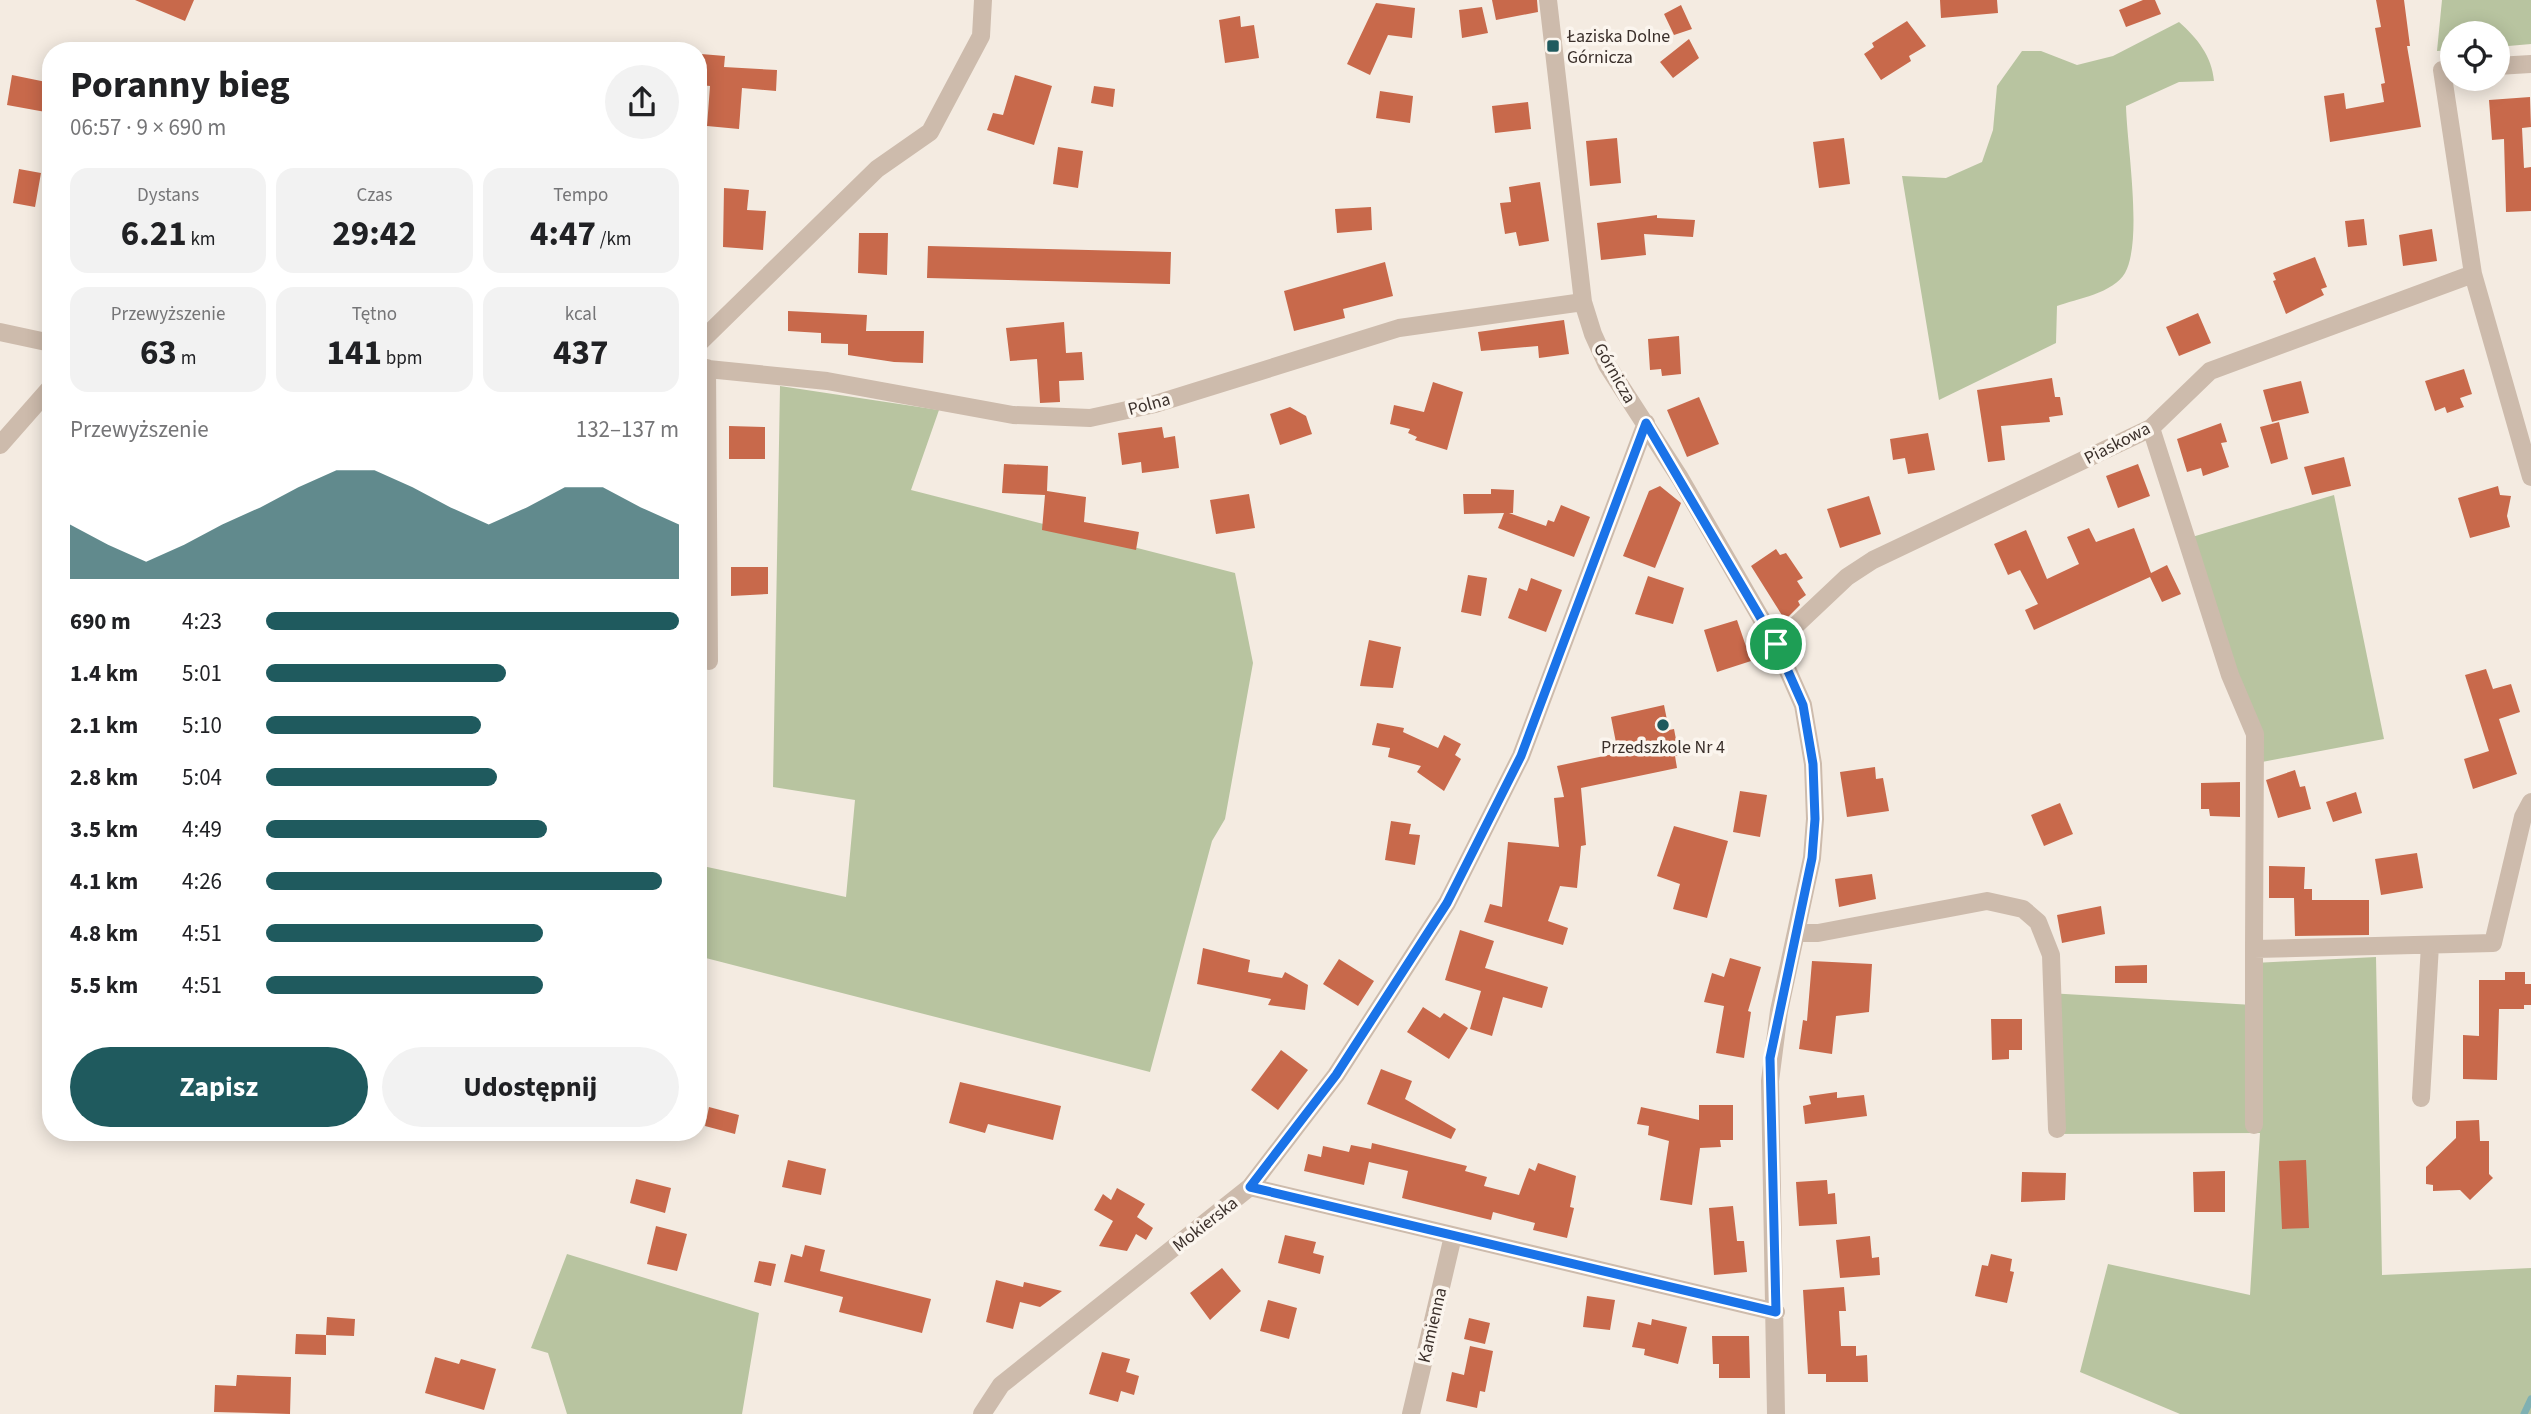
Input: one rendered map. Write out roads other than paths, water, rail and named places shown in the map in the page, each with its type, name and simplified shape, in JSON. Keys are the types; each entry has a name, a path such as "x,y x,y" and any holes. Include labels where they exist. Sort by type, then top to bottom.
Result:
{"street":[{"path":"707,335 877,169 930,132 981,36 984,0"},
{"name":"Górnicza","path":"1548,0 1583,302 1593,334 1607,365 1646,423 1776,644 1803,705 1813,764 1815,819 1812,858 1770,1058 1776,1414"},
{"path":"2510,65 2531,64"},
{"path":"2445,91 2473,274 2531,477"},
{"name":"Piaskowa","path":"1776,644 1847,578 1873,560 2151,428 2210,371 2473,274"},
{"name":"Polna","path":"707,368 827,381 1013,415 1090,418 1155,404 1399,328 1583,302"},
{"path":"0,332 42,341"},
{"path":"0,445 42,397"},
{"name":"Mokierska","path":"982,1414 1002,1385 1250,1187 1336,1075 1447,903 1521,756 1646,423"},
{"path":"2151,428 2230,675 2255,734 2254,1125"},
{"name":"Polna","path":"707,563 709,661"},
{"path":"2254,948 2493,943 2522,817 2531,802"},
{"path":"1796,933 1818,933 1987,901 2023,909 2038,922 2051,955 2057,1129"},
{"path":"2421,1098 2430,945"},
{"path":"1250,1187 1776,1312"},
{"name":"Kamienna","path":"1411,1414 1453,1236"}],"waterway":[{"path":"2524,1414 2531,1399"}],"place":[{"name":"Łaziska Dolne Górnicza","path":"1553,46"},
{"name":"Przedszkole Nr 4","path":"1663,725"}]}
